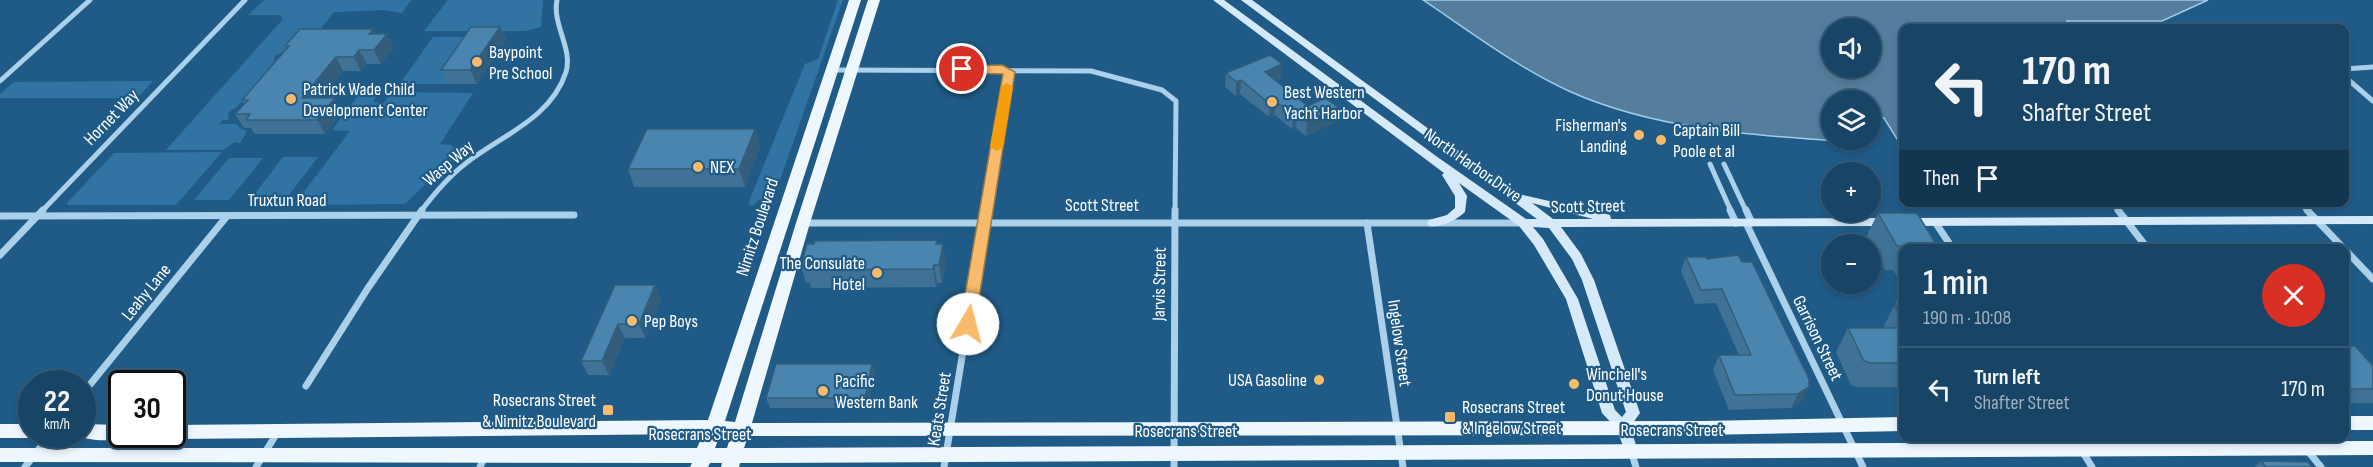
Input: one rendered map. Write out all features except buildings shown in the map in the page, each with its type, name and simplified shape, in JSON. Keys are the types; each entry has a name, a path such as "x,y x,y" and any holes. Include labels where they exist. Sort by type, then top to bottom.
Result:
{"main road":[{"name":"Nimitz Boulevard","path":"701,461 855,0"},
{"path":"732,461 803,223 874,0"},
{"name":"North Harbor Drive","path":"1218,0 1432,159 1523,223 1539,242 1572,299 1609,413 1623,426 1634,459"},
{"name":"North Harbor Drive","path":"1246,0 1553,225 1580,264 1600,312 1633,413 1623,426"},
{"path":"1432,159 1458,187 1462,202 1456,215 1433,223"},
{"path":"1511,193 1584,214 1646,223"},
{"name":"Scott Street","path":"1523,223 1553,225 2373,219"},
{"path":"2349,423 2373,423"},
{"name":"Rosecrans Street","path":"186,432 514,428 1173,426 1704,428 1899,424"},
{"path":"0,431 18,431"},
{"name":"Rosecrans Street","path":"0,455 30,461 1634,459 2077,444 2302,443 2373,448"}],"street":[{"path":"0,81 90,0"},
{"name":"Hornet Way","path":"0,255 245,0"},
{"name":"Wasp Way","path":"306,386 417,214 446,181 466,163 532,120 553,96 566,70 566,50 556,22 557,0"},
{"path":"2349,69 2373,67"},
{"path":"831,70 1002,69 1009,72"},
{"name":"Jarvis Street","path":"1009,72 1091,71 1162,90 1176,101 1174,460"},
{"name":"Keats Street","path":"946,460 1009,72"},
{"path":"2349,80 2373,101"},
{"path":"1710,164 1745,223"},
{"path":"1724,164 1745,223"},
{"path":"2116,207 2144,244"},
{"path":"2304,207 2340,244"},
{"name":"Truxtun Road","path":"0,216 574,215"},
{"name":"Leahy Lane","path":"96,377 227,216"},
{"path":"1935,222 1950,244"},
{"name":"Scott Street","path":"803,223 1523,223"},
{"name":"Ingelow Street","path":"1367,223 1402,459"},
{"name":"Garrison Street","path":"1745,223 1863,467"},
{"path":"2349,254 2373,279"},
{"path":"260,460 278,432"},
{"path":"2302,443 2321,467"},
{"path":"2077,444 2092,467"},
{"path":"30,461 40,448"}],"shaded area":[{"path":"264,0 411,0 402,13 383,10 334,12 315,36 275,56 272,71 262,75 248,96 228,113 229,120 223,120 219,124 237,124 239,128 247,131 240,143 234,142 224,150 166,150 283,19 280,15 248,15"},
{"path":"448,0 543,0 541,27 525,31 424,31"},
{"path":"838,0 843,0 774,197 759,200 752,206 748,204 805,64 818,59"},
{"path":"1423,0 2208,0 2162,21 2067,21 2070,24 1899,24 1899,139 1897,139 1884,118 1881,118 1881,90 1821,90 1821,140 1736,133 1669,122 1603,104 1571,92 1532,72"},
{"path":"433,37 479,37 447,84 400,84"},
{"path":"153,81 137,98 0,98 0,94 14,82"},
{"path":"362,91 379,91 373,102 384,103 391,93 396,92 473,93 440,144 450,145 463,153 435,175 405,204 294,205 350,131 332,130"},
{"path":"222,152 176,205 68,205 67,203 114,153"},
{"path":"283,157 318,157 286,199 251,199"},
{"path":"229,158 263,158 229,200 194,200"}],"slow traffic":[{"path":"997,147 1007,87"}],"place":[{"name":"Baypoint Pre School","path":"477,62"},
{"name":"Patrick Wade Child Development Center","path":"291,99"},
{"name":"Best Western Yacht Harbor","path":"1272,102"},
{"name":"Fisherman's Landing","path":"1639,135"},
{"name":"Captain Bill Poole et al","path":"1661,140"},
{"name":"NEX","path":"698,167"},
{"name":"The Consulate Hotel","path":"877,273"},
{"name":"Pep Boys","path":"632,321"},
{"name":"USA Gasoline","path":"1319,380"},
{"name":"Winchell's Donut House","path":"1574,384"},
{"name":"Pacific Western Bank","path":"823,391"},
{"name":"Rosecrans Street & Nimitz Boulevard","path":"608,410"},
{"name":"Rosecrans Street & Ingelow Street","path":"1450,417"}],"route":[{"path":"962,69 1002,69 1009,72 968,324"}]}
